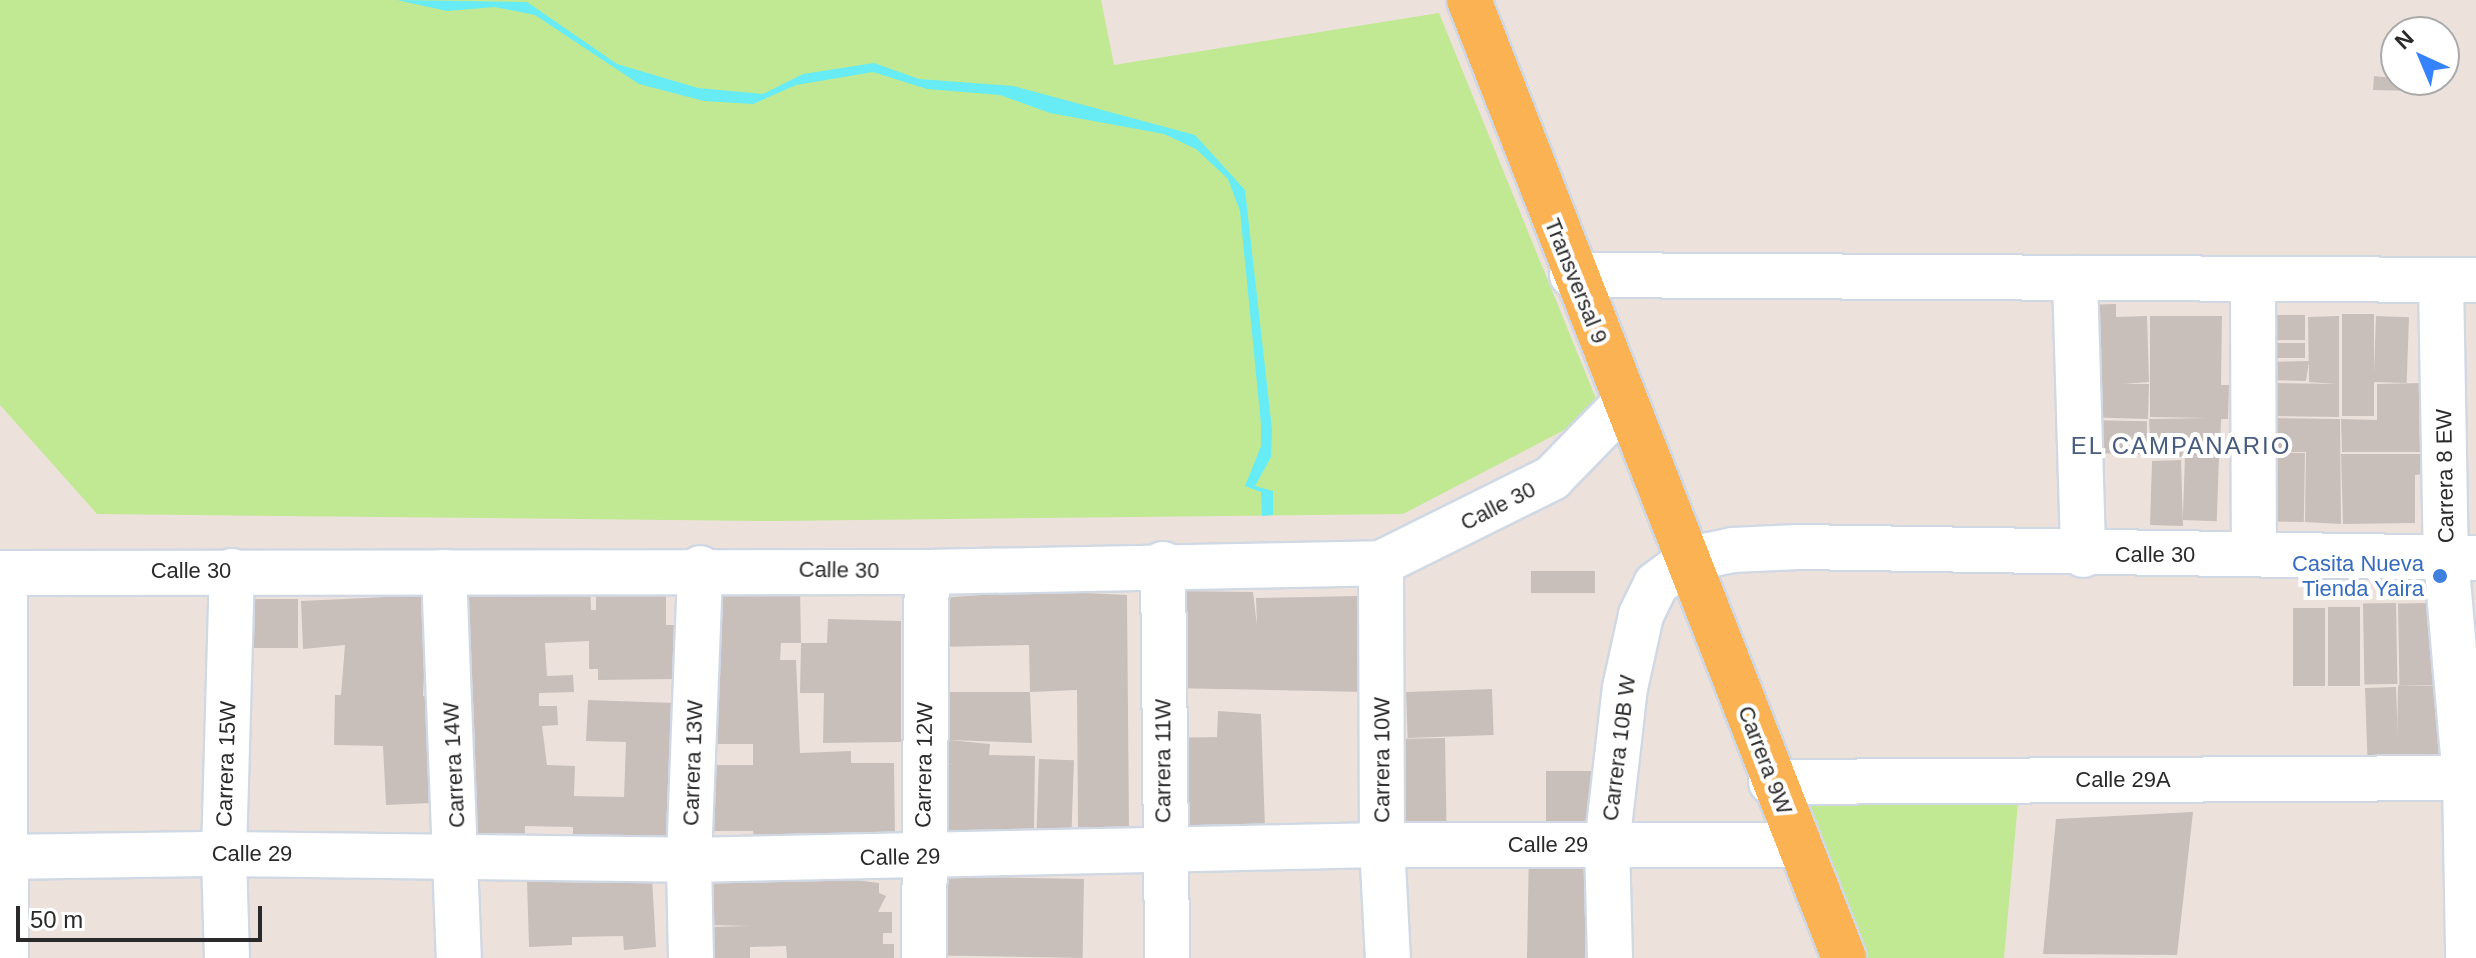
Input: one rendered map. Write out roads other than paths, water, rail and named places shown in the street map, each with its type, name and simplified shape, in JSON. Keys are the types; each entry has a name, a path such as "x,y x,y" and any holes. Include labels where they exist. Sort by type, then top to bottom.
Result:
{"main road":[{"name":"Transversal 9","path":"1469,0 1572,275 1690,559"},
{"name":"Carrera 9W","path":"1690,559 1771,782 1844,958"}],"street":[{"path":"1572,275 2459,281"},
{"path":"2075,278 2083,555"},
{"name":"Carrera 8 EW","path":"2459,281 2461,557 2470,778 2468,958"},
{"path":"2253,282 2254,554"},
{"name":"Calle 30","path":"3,573 700,568 927,572 1163,564 1381,563 1552,478 1626,402"},
{"name":"Calle 30","path":"1690,559 1733,550 1798,547 2083,555 2461,557"},
{"name":"Carrera 10B W","path":"1610,958 1607,845 1625,688 1641,615 1656,584 1690,559"},
{"name":"Carrera 10W","path":"1381,563 1382,845 1388,958"},
{"name":"Carrera 11W","path":"1163,564 1163,851 1167,958"},
{"name":"Carrera 13W","path":"691,958 689,860 700,568"},
{"name":"Carrera 15W","path":"227,958 224,854 232,571"},
{"name":"Carrera 14W","path":"444,572 458,856 459,958"},
{"name":"Carrera 12W","path":"924,958 927,572"},
{"path":"3,573 6,958"},
{"name":"Calle 29A","path":"1771,782 2470,778"},
{"name":"Calle 29","path":"4,857 224,854 689,860 1382,845 1799,845"}],"water":[{"path":"397,0 527,2 617,64 698,88 763,94 803,74 874,63 919,79 1013,86 1195,135 1245,190 1272,429 1271,457 1255,486 1273,491 1273,515 1262,516 1261,492 1245,486 1261,446 1261,424 1240,211 1228,179 1196,149 1164,134 1050,113 1000,95 927,89 873,72 796,85 753,104 704,101 639,84 535,15 495,7 447,11"}],"place":[{"name":"Casita Nueva Tienda Yaira","path":"2440,576"}],"district":[{"name":"EL CAMPANARIO","path":"2181,446"}]}
